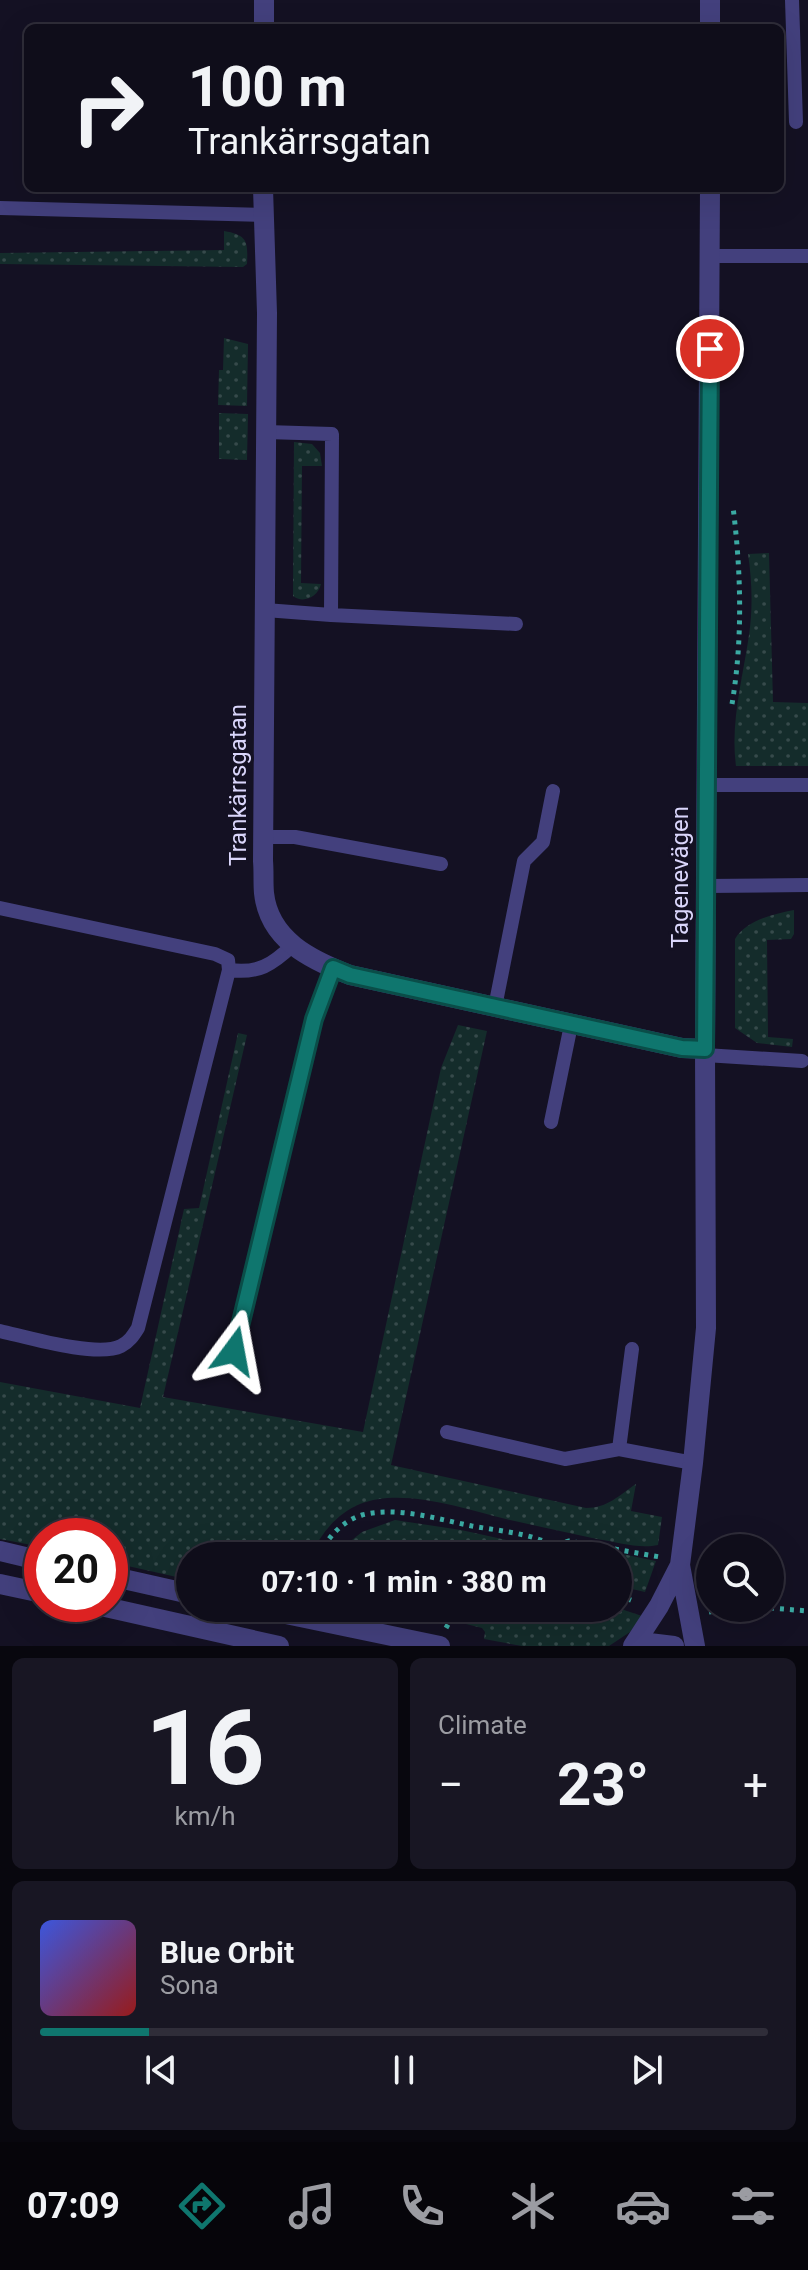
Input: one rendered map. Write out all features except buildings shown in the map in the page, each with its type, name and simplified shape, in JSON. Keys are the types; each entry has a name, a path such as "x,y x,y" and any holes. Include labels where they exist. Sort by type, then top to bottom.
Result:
{"street":[{"path":"264,0 264,24"},
{"path":"710,0 710,24"},
{"name":"Trankärrsgatan","path":"263,192 267,313 264,895 273,923 293,945 317,963 350,975 705,1052"},
{"name":"Tagenevägen","path":"634,1646 659,1606 693,1463 706,1328 710,192"},
{"path":"0,1551 24,1557"},
{"name":"Tagenevägen","path":"670,1561 695,1646"},
{"path":"128,1580 176,1591"},
{"path":"0,1584 24,1589"},
{"path":"128,1612 279,1646"},
{"path":"341,1622 442,1639"},
{"path":"634,1646 649,1643 674,1646"}],"lane":[{"path":"792,0 796,122"},
{"path":"0,208 263,215"},
{"path":"710,256 808,256"},
{"path":"266,432 332,434 331,615"},
{"path":"265,610 516,624"},
{"path":"706,785 808,785"},
{"path":"495,1007 524,861 543,842 553,791"},
{"path":"264,837 295,837 441,864"},
{"path":"706,886 808,885"},
{"path":"0,908 215,954 228,960 229,970 138,1328 130,1341 117,1348 90,1350 0,1331"},
{"path":"229,970 246,972 262,968 277,960 293,945"},
{"path":"234,1351 314,1019 333,968"},
{"path":"551,1122 571,1025"},
{"path":"705,1052 802,1061"},
{"path":"619,1449 632,1349"},
{"path":"447,1432 565,1459 619,1449 693,1463"}],"path":[{"path":"733,618 739,614"},
{"path":"326,1542 347,1522 363,1515 391,1513 422,1515 546,1542"},
{"path":"632,1553 670,1561"},
{"path":"784,1609 808,1611"}],"green space":[{"path":"224,231 238,235 245,241 247,264 243,267 0,264 0,253 224,250"},
{"path":"224,338 248,344 247,406 218,405"},
{"path":"219,413 248,414 247,460 219,459"},
{"path":"294,442 312,444 320,453 322,466 302,466 301,583 321,584 313,596 305,599 293,596"},
{"path":"769,553 773,702 808,703 808,766 736,766 736,717 751,615 748,554"},
{"path":"794,910 794,934 791,939 767,940 768,1037 793,1039 792,1047 757,1043 735,1028 735,939 753,923"},
{"path":"458,1025 487,1031 391,1465 586,1508 607,1503 636,1484 631,1511 662,1517 658,1545 615,1542 433,1501 395,1498 360,1504 344,1513 319,1542 176,1542 176,1577 128,1566 128,1518 24,1518 24,1544 0,1539 0,1382 140,1408 184,1209 199,1208 238,1033 247,1035 163,1397 363,1432 441,1068"},
{"path":"395,1520 516,1542 350,1542 362,1532"},
{"path":"632,1556 656,1561 645,1592 632,1589"},
{"path":"632,1613 642,1616 630,1632 609,1646 522,1646 484,1639 482,1628 462,1623 632,1622"}],"route":[{"path":"234,1351 314,1019 333,968 350,975 571,1025 682,1048 705,1049 710,349"}]}
